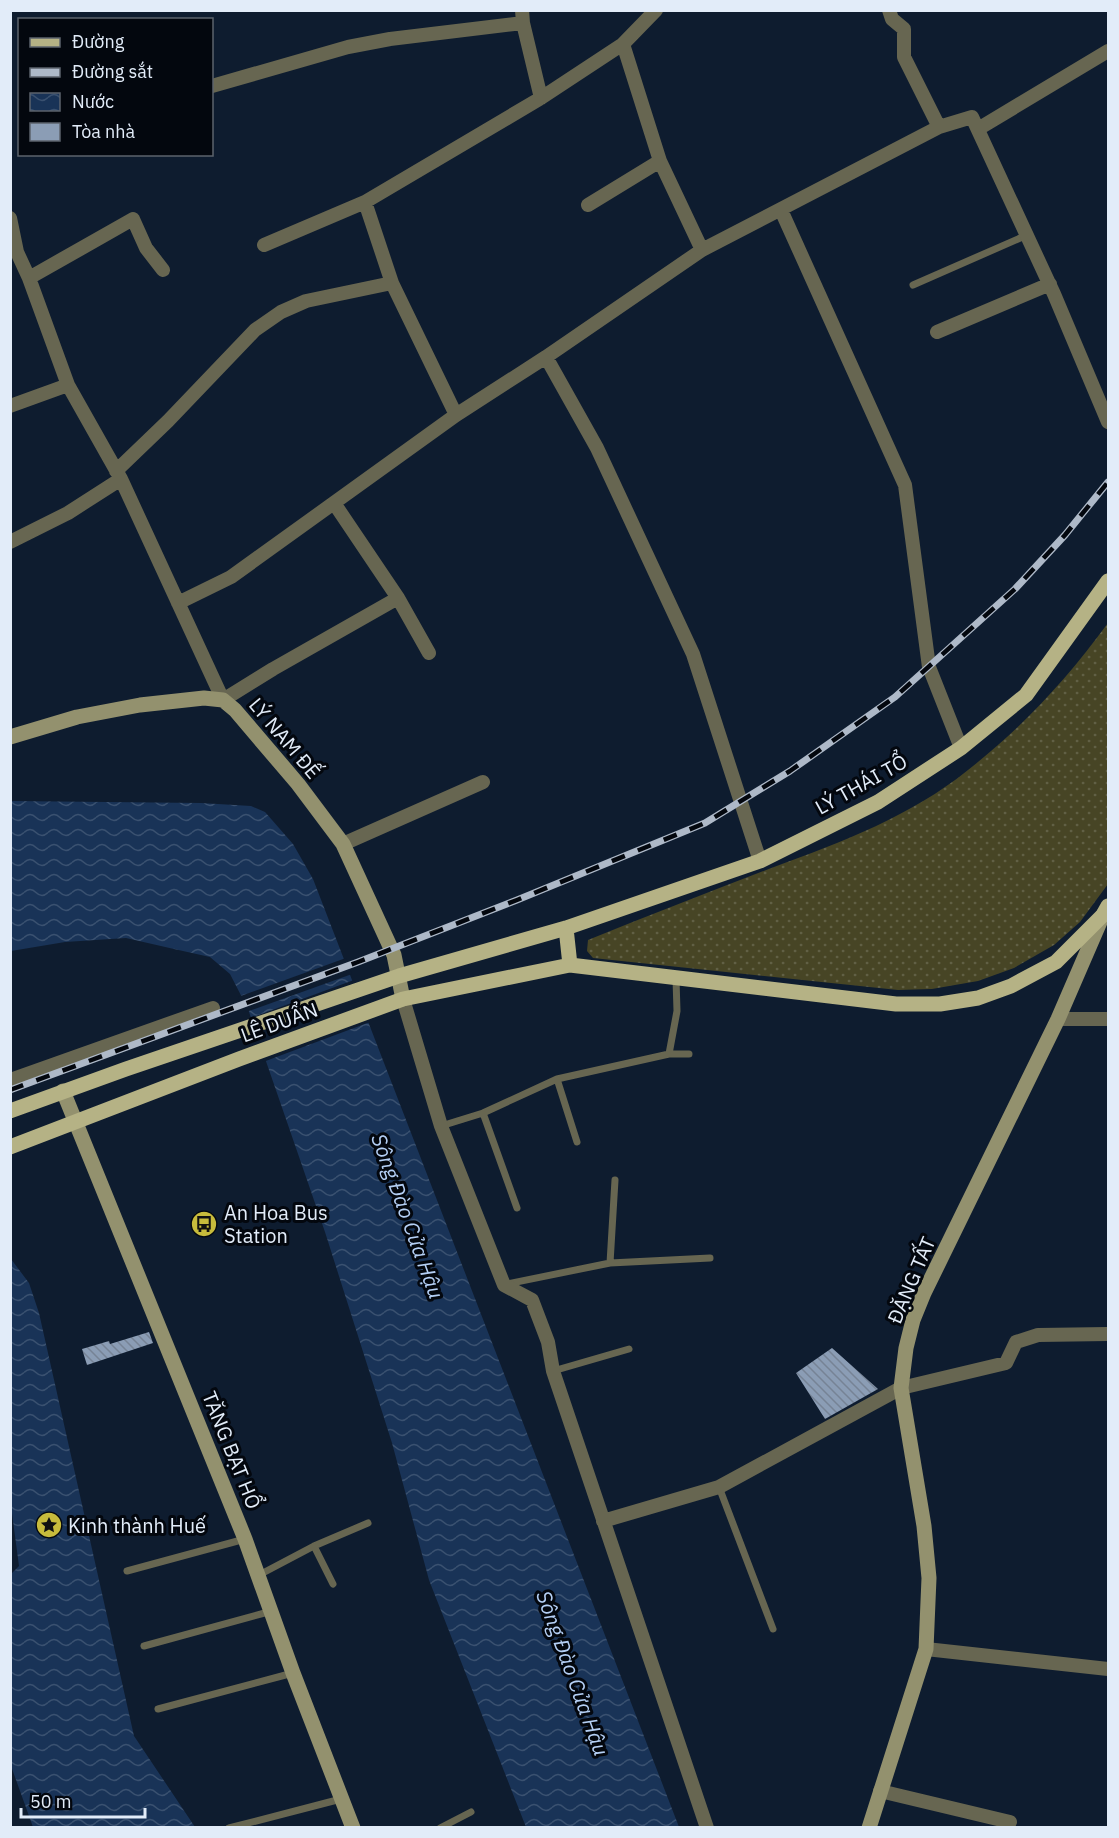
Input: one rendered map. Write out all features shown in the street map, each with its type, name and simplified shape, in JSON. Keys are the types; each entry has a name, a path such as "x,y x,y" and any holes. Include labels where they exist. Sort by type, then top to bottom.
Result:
{"main road":[{"name":"LÝ THÁI TỔ","path":"566,928 760,861 878,802 961,748 1026,695 1108,581"},
{"path":"566,928 570,965 896,1004 940,1004 978,998 1011,986 1056,962 1106,911"},
{"name":"LÊ DUẨN","path":"10,1111 394,978 566,928"},
{"name":"LÊ DUẨN","path":"10,1147 397,1000 570,965"}],"street":[{"path":"264,245 365,202 541,98 623,44 656,10"},
{"path":"889,10 892,19 904,29 904,57 939,128"},
{"path":"213,86 348,47 522,17 541,98"},
{"path":"623,44 660,161 702,250"},
{"path":"978,129 1108,51"},
{"path":"178,603 231,577 456,415 546,357 702,250 939,128 972,117 1050,284 1108,422"},
{"path":"588,205 660,161"},
{"path":"365,202 392,284 456,415"},
{"path":"782,210 905,485 929,667 961,748"},
{"path":"10,218 14,254 29,278 68,385 118,475 223,700 398,598"},
{"path":"29,278 133,219 146,248 163,270"},
{"path":"10,542 69,513 118,475 255,330 281,312 306,301 392,284"},
{"path":"937,332 1050,284"},
{"path":"546,357 597,448 693,654 760,861"},
{"path":"10,406 68,385"},
{"path":"334,503 398,598 429,653"},
{"name":"LÝ NAM ĐẾ","path":"10,737 77,717 140,705 204,698 223,700 235,710 298,784 343,844 392,949 397,1000"},
{"path":"343,844 483,782"},
{"name":"ĐẶNG TẤT","path":"869,1827 926,1649 929,1578 924,1526 901,1388 906,1348 924,1293 1058,1019 1106,911"},
{"path":"397,1000 441,1126 504,1285 532,1300 548,1342 553,1371 707,1827"},
{"path":"10,1080 213,1008"},
{"path":"1058,1019 1108,1019"},
{"name":"TĂNG BẠT HỔ","path":"63,1091 245,1539 353,1827"},
{"path":"603,1521 719,1487 901,1388 1006,1363 1016,1342 1038,1335 1108,1334"},
{"path":"926,1649 1108,1669"},
{"path":"880,1791 1010,1822"}],"lane":[{"path":"913,285 1027,235"},
{"path":"669,1054 677,1011 676,979"},
{"path":"441,1126 483,1113 557,1079 669,1054 689,1054"},
{"path":"557,1079 577,1142"},
{"path":"483,1113 517,1208"},
{"path":"610,1263 615,1180"},
{"path":"504,1285 610,1263 710,1258"},
{"path":"553,1371 629,1349"},
{"path":"719,1487 773,1629"},
{"path":"259,1575 314,1546 368,1522"},
{"path":"127,1571 245,1539"},
{"path":"314,1546 333,1584"},
{"path":"144,1646 272,1611"},
{"path":"158,1708 293,1672"},
{"path":"229,1827 341,1799"},
{"path":"440,1827 471,1812"}],"shaded area":[{"path":"1108,623 1108,884 1080,922 1054,945 1014,968 978,981 932,989 898,990 593,958 587,951 588,940 825,848 923,801 968,770 1026,719 1060,683"}],"water":[{"name":"Sông Đào Cửa Hậu","path":"11,801 201,803 251,806 265,812 293,844 313,879 679,1827 526,1827 429,1580 392,1443 325,1232 248,1009 230,974 210,957 126,938 65,942 11,951"},
{"name":"Kinh thành Huế","path":"11,1259 29,1283 39,1313 134,1736 195,1827 33,1827 11,1766 10,1575 19,1566 10,1498"}],"pier":[{"path":"346,958 352,974 246,1012 238,997"},
{"path":"354,980 370,1022 263,1062 248,1019"}],"building":[{"path":"149,1332 153,1343 87,1365 82,1349 109,1341 110,1344"},
{"path":"832,1348 878,1389 825,1419 796,1373"}],"railway":[{"path":"10,1090 358,962 705,823 790,771 895,697 1015,589 1065,535 1108,482"}],"place":[{"name":"An Hoa Bus Station","path":"204,1224"},
{"name":"Kinh thành Huế","path":"49,1525"}]}
